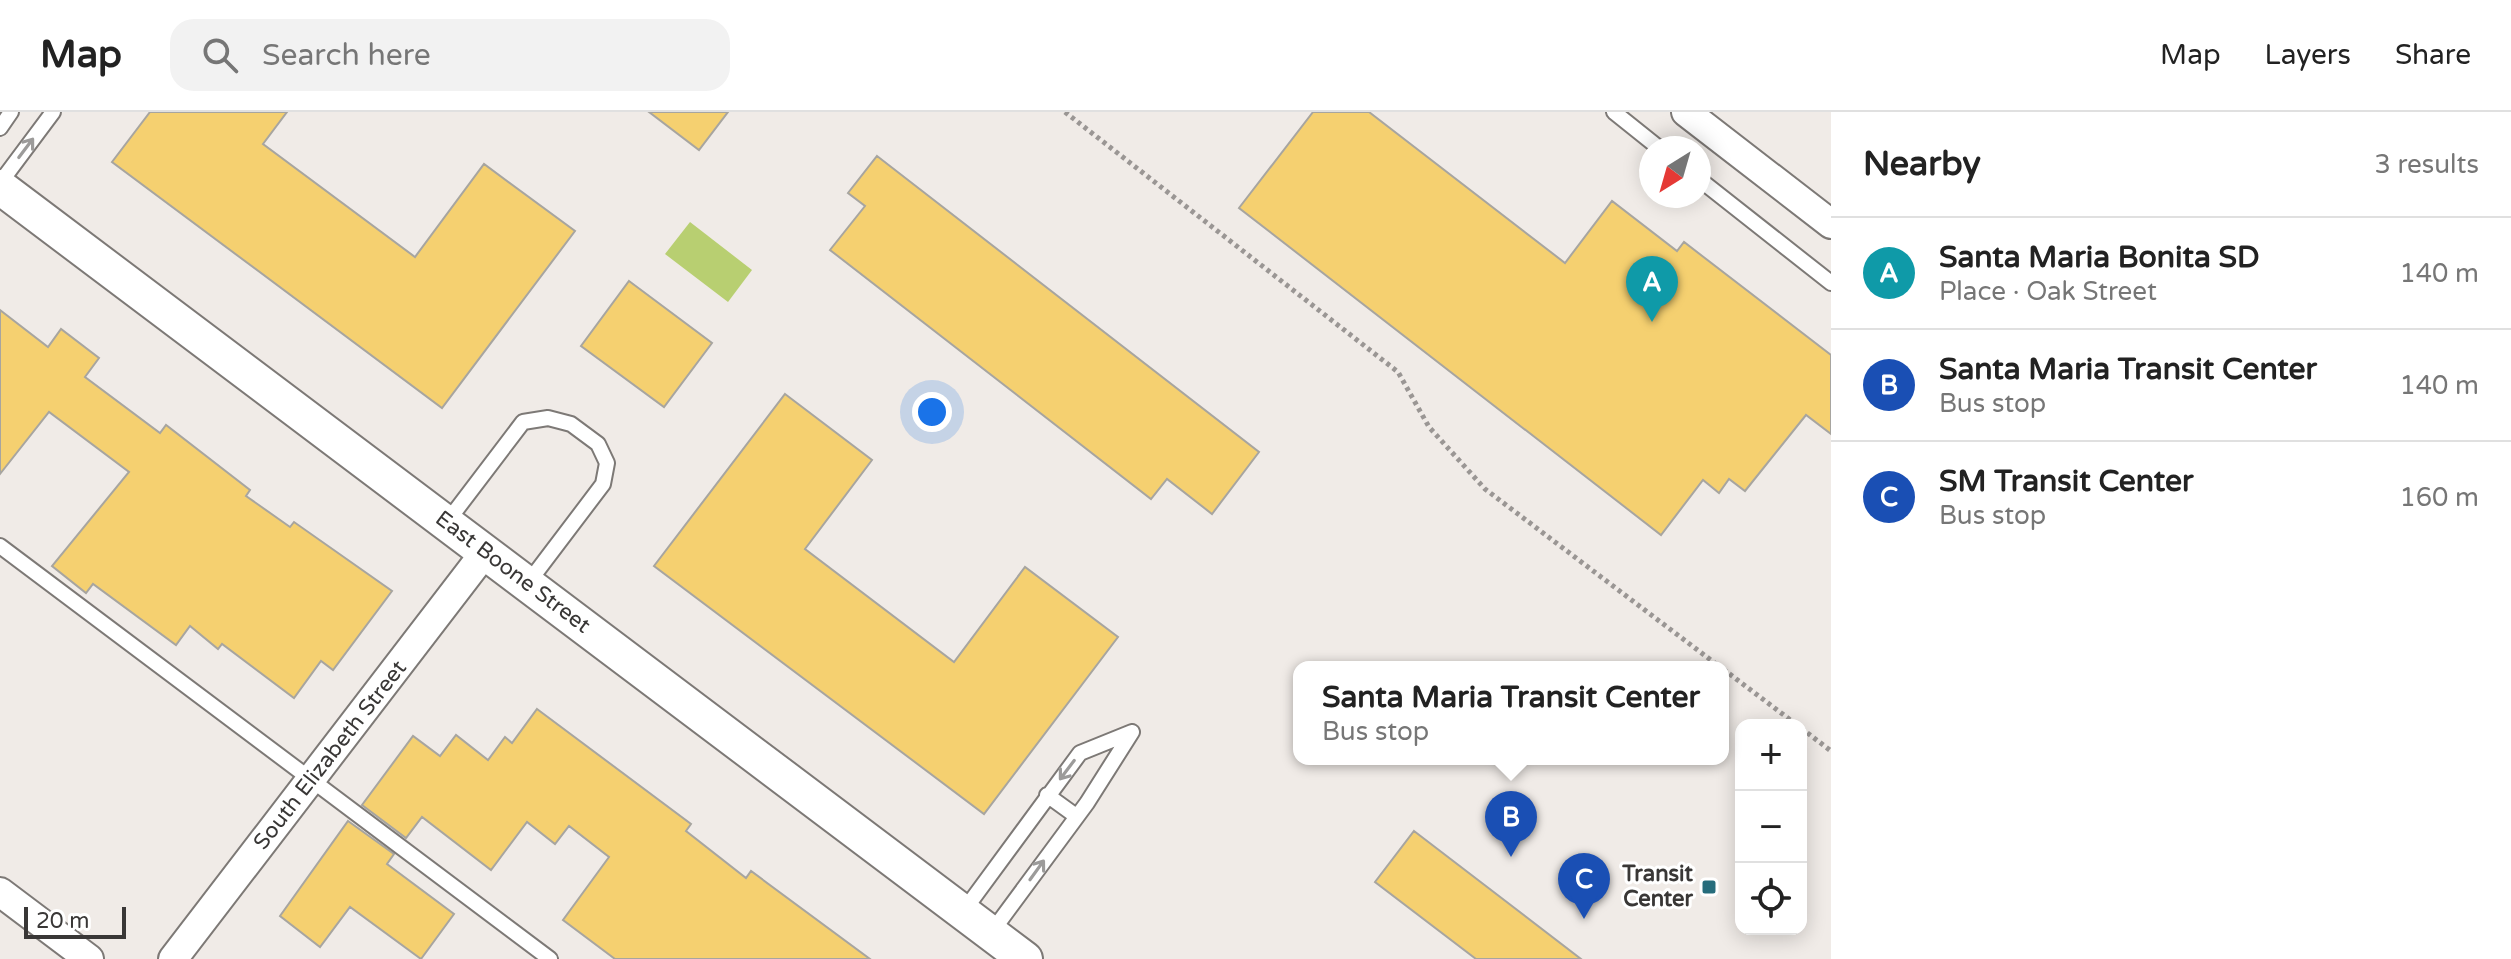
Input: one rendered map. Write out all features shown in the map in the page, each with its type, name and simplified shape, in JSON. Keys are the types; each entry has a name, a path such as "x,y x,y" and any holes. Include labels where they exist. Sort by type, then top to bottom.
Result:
{"street":[{"path":"1686,112 1831,224"},
{"name":"East Boone Street","path":"0,185 1025,959"},
{"name":"South Elizabeth Street","path":"173,959 486,551"},
{"path":"0,892 89,959"}],"lane":[{"path":"0,128 11,112"},
{"path":"0,185 53,112"},
{"path":"1614,112 1644,136"},
{"path":"1711,188 1831,283"},
{"path":"447,522 523,422 548,418 571,424 598,444 607,463 603,484 528,583"},
{"path":"0,546 550,959"},
{"path":"963,912 1080,753 1132,732 991,933"},
{"path":"1047,795 1076,816"}],"path":[{"path":"1065,112 1398,372 1429,427 1485,489 1713,661"},
{"path":"1729,673 1789,719"},
{"path":"1807,733 1831,751"}],"shaded area":[{"path":"690,222 752,270 728,302 665,254"}],"building":[{"path":"150,112 287,112 263,144 415,257 484,164 575,231 442,408 112,162"},
{"path":"649,112 728,112 699,150"},
{"path":"1313,112 1369,112 1565,263 1612,201 1677,251 1684,242 1831,355 1831,434 1806,415 1745,491 1729,479 1719,493 1703,480 1661,535 1239,208"},
{"path":"877,156 1259,452 1212,514 1167,479 1151,499 830,250 865,206 848,193"},
{"path":"629,281 712,343 664,407 581,346"},
{"path":"0,310 48,347 61,329 99,358 85,377 160,433 166,425 250,490 246,496 290,527 294,522 392,591 333,670 321,661 294,698 222,644 218,649 190,626 176,645 93,584 86,593 52,566 129,472 49,412 0,474"},
{"path":"785,394 872,460 805,549 954,662 1025,567 1118,637 984,814 654,566"},
{"path":"537,709 691,824 686,831 746,878 751,871 870,959 615,959 563,920 609,857 569,826 555,844 527,822 491,870 422,817 406,838 362,805 413,736 440,756 456,735 488,760 505,737 512,743"},
{"path":"348,821 394,854 387,864 454,914 421,959 350,907 320,947 280,916"},
{"path":"1414,831 1581,959 1476,959 1375,882"}],"place":[{"name":"Santa Maria Bonita SD","path":"1652,322"},
{"name":"Santa Maria Transit Center","path":"1511,857"},
{"name":"Transit Center","path":"1709,887"},
{"name":"SM Transit Center","path":"1584,919"}]}
